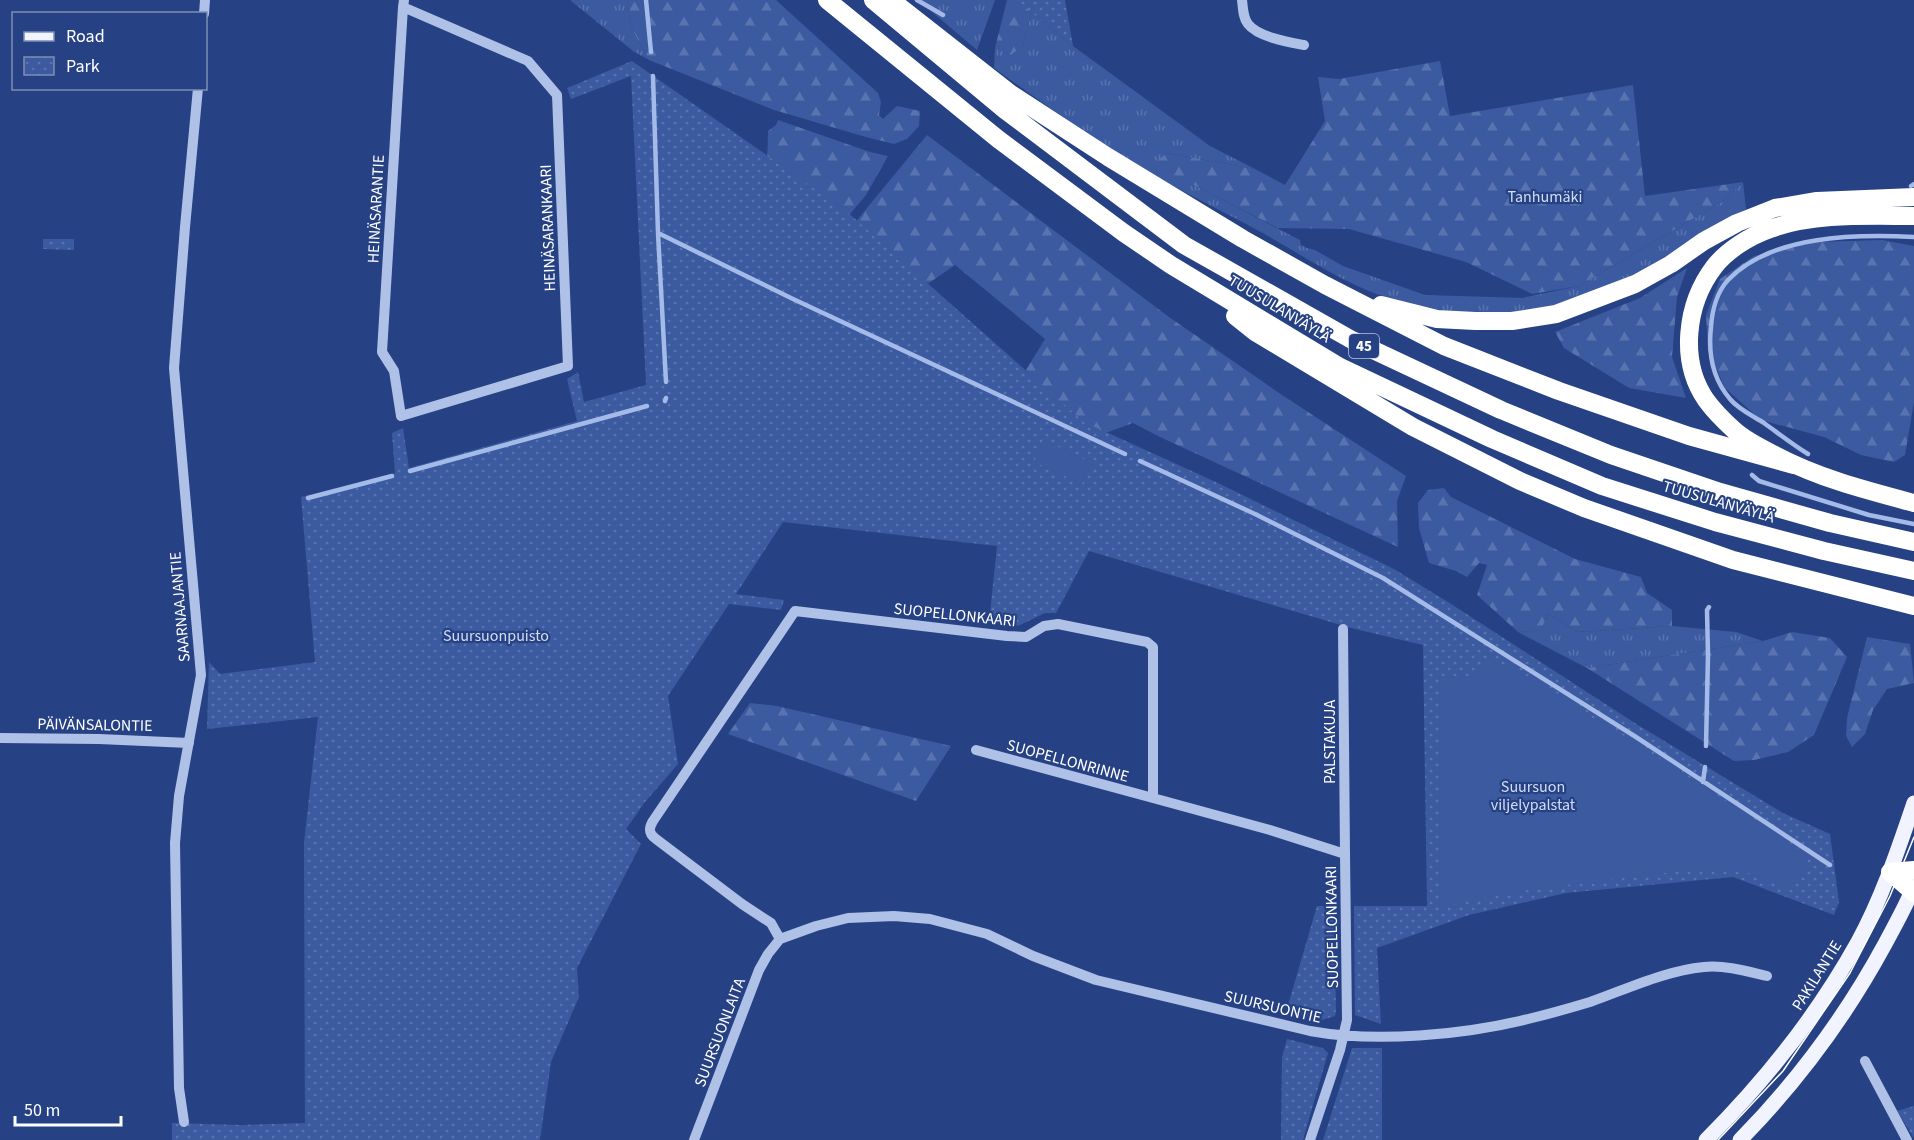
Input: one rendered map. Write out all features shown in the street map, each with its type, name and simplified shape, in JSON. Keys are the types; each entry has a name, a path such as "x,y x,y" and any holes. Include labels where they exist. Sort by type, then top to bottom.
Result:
{"highway":[{"name":"TUUSULANVÄYLÄ","path":"827,0 1041,172 1114,226 1171,265 1340,367 1492,439 1602,486 1715,522 1824,551 1914,571"},
{"name":"TUUSULANVÄYLÄ","path":"873,0 1005,110 1184,245 1352,340 1501,410 1611,455 1720,492 1830,523 1914,542"},
{"path":"891,0 1011,94 1135,173 1325,285 1444,346 1559,392 1689,436 1794,465 1854,488 1914,503"},
{"path":"1325,285 1390,308 1437,319 1512,321 1534,318 1556,314 1635,284 1737,223 1775,208 1817,201 1914,197"},
{"path":"1794,465 1756,445 1736,431 1706,399 1694,372 1690,350 1691,317 1697,298 1715,266 1727,254 1768,229 1810,220 1857,216 1914,216"},
{"path":"1171,265 1265,338 1413,427 1521,481 1625,524 1733,560 1914,606"},
{"path":"1890,872 1914,870"},
{"path":"1890,872 1913,891"}],"main road":[{"name":"PAKILANTIE","path":"1706,1140 1754,1090 1812,1015 1859,940 1890,872 1914,803"},
{"path":"1740,1140 1771,1108 1835,1025 1869,974 1913,891"}],"street":[{"path":"1242,0 1245,17 1250,26 1277,39 1304,45"},
{"name":"HEINÄSARANTIE","path":"401,416 394,371 382,352 404,4"},
{"name":"HEINÄSARANKAARI","path":"401,416 568,366 557,95 528,61 404,4"},
{"name":"SAARNAAJANTIE","path":"184,1122 180,1088 175,843 179,796 201,675 174,368 198,90"},
{"name":"SUOPELLONKAARI","path":"780,939 771,923 656,839 651,835 650,830 653,821 795,611 1007,636 1026,636 1044,626 1058,624 1147,642 1153,647 1153,798 1270,830 1345,854 1347,1020 1310,1140"},
{"name":"PALSTAKUJA","path":"1343,629 1345,854"},
{"name":"PÄIVÄNSALONTIE","path":"0,738 99,738 189,743"},
{"name":"SUOPELLONRINNE","path":"976,750 1153,798"},
{"name":"SUURSUONTIE","path":"780,939 797,931 848,918 894,916 930,919 987,934 1033,956 1096,980 1310,1031 1343,1035 1400,1035 1496,1026 1590,1002 1668,974 1703,967 1728,968 1767,976"},
{"name":"SUURSUONLAITA","path":"693,1140 759,970 780,939"},
{"path":"1865,1061 1907,1140"}],"green space":[{"path":"570,0 627,0 631,27 649,60 633,51"},
{"path":"627,0 776,0 878,93 881,102 879,115 883,119 897,106 920,111 919,126 907,139 894,144 774,110 649,60 631,27"},
{"path":"918,0 995,0 977,50"},
{"path":"1007,0 1034,0 1023,46 1011,55 995,48"},
{"path":"1016,0 1065,0 1073,46"},
{"path":"1031,12 1073,46 1210,146 1255,169 1167,153 1154,164 1300,240 1301,245 1343,266 1425,295 1522,298 1579,286 1723,201 1743,182 1746,209 1646,268 1594,293 1566,302 1538,309 1480,313 1441,310 1403,302 1368,291 1352,283 1160,179 1096,140 994,68 995,48 1011,55 1023,46"},
{"name":"Suursuonpuisto","path":"632,61 845,210 1084,422 1218,483 1394,569 1638,725 1783,813 1830,834 1839,902 1834,915 1733,877 1566,893 1469,915 1377,948 1381,1024 1355,1015 1354,906 1427,906 1423,645 1351,628 1089,551 1056,613 1045,613 1018,626 989,623 997,546 783,522 736,594 784,600 781,610 729,604 668,696 678,764 645,802 626,829 641,844 577,968 579,997 551,1062 540,1140 172,1140 172,1123 242,1125 305,1123 304,843 318,717 207,729 209,662 220,674 315,662 301,497 395,473 392,433 403,428 409,468 577,421 567,379 578,372 584,402 646,385 631,76 571,99 567,88"},
{"name":"Tanhumäki","path":"1440,61 1450,116 1633,85 1645,196 1743,182 1723,201 1579,286 1532,294 1466,262 1349,229 1278,228 1153,164 1167,153 1255,169 1285,185 1325,121 1318,77 1339,79"},
{"path":"778,120 888,156 866,195 850,214 838,205 767,169 768,131 776,125"},
{"path":"927,135 1169,317 1282,395 1406,476 1397,501 1398,547 1133,423 1086,440 1026,370 1045,339 955,265 929,283 860,268 853,225"},
{"path":"43,239 74,239 74,250 43,249"},
{"path":"1882,240 1914,246 1914,402 1905,455 1894,462 1861,455 1824,437 1761,420 1725,388 1708,350 1706,315 1720,279 1754,256 1815,242"},
{"path":"1687,268 1677,297 1672,357 1686,398 1629,388 1564,348 1555,332 1640,298"},
{"path":"1044,440 1092,463 1082,484 1034,462"},
{"path":"1444,488 1451,497 1575,559 1641,577 1647,593 1672,610 1672,626 1578,632 1548,614 1541,630 1518,632 1477,595 1487,565 1479,563 1467,577 1456,571 1429,563 1419,528 1418,503 1428,490"},
{"path":"1548,614 1578,632 1672,626 1736,632 1763,641 1587,668 1518,632 1541,630"},
{"path":"1792,632 1830,638 1847,657 1814,735 1788,752 1754,760 1734,761 1587,668 1763,641"},
{"path":"1867,637 1910,644 1914,683 1887,689 1873,710 1865,734 1852,747 1846,736 1847,718"},
{"name":"Suursuon viljelypalstat","path":"1485,658 1551,689 1574,706 1584,717 1596,719 1605,724 1779,835 1809,857 1793,890 1743,871 1699,869 1525,890 1439,907 1440,676 1475,676"},
{"path":"750,703 777,706 951,746 916,801 728,734"},
{"path":"1317,906 1334,906 1336,1010 1335,1016 1322,1020 1286,1012"},
{"path":"1287,1039 1323,1048 1328,1053 1303,1140 1281,1140 1282,1057"},
{"path":"1352,1048 1382,1048 1382,1140 1323,1140"},
{"path":"1914,1106 1914,1138 1897,1111"}],"waterway":[{"path":"646,0 651,52"},
{"path":"917,0 943,15"},
{"path":"653,76 658,233 793,299 1125,454"},
{"path":"658,233 666,382"},
{"path":"1808,454 1737,406 1719,383 1711,356 1710,337 1718,296 1728,280 1746,265 1790,246 1841,237 1914,237"},
{"path":"410,471 647,406"},
{"path":"1140,461 1255,514 1383,578 1636,737 1830,865"},
{"path":"1752,475 1759,481 1869,515 1914,524"},
{"path":"308,498 392,476"},
{"path":"1706,746 1707,610 1709,607"},
{"path":"1703,782 1705,767"}],"tram line":[{"path":"1718,1140 1783,1071 1850,973 1890,896 1914,837"}]}
